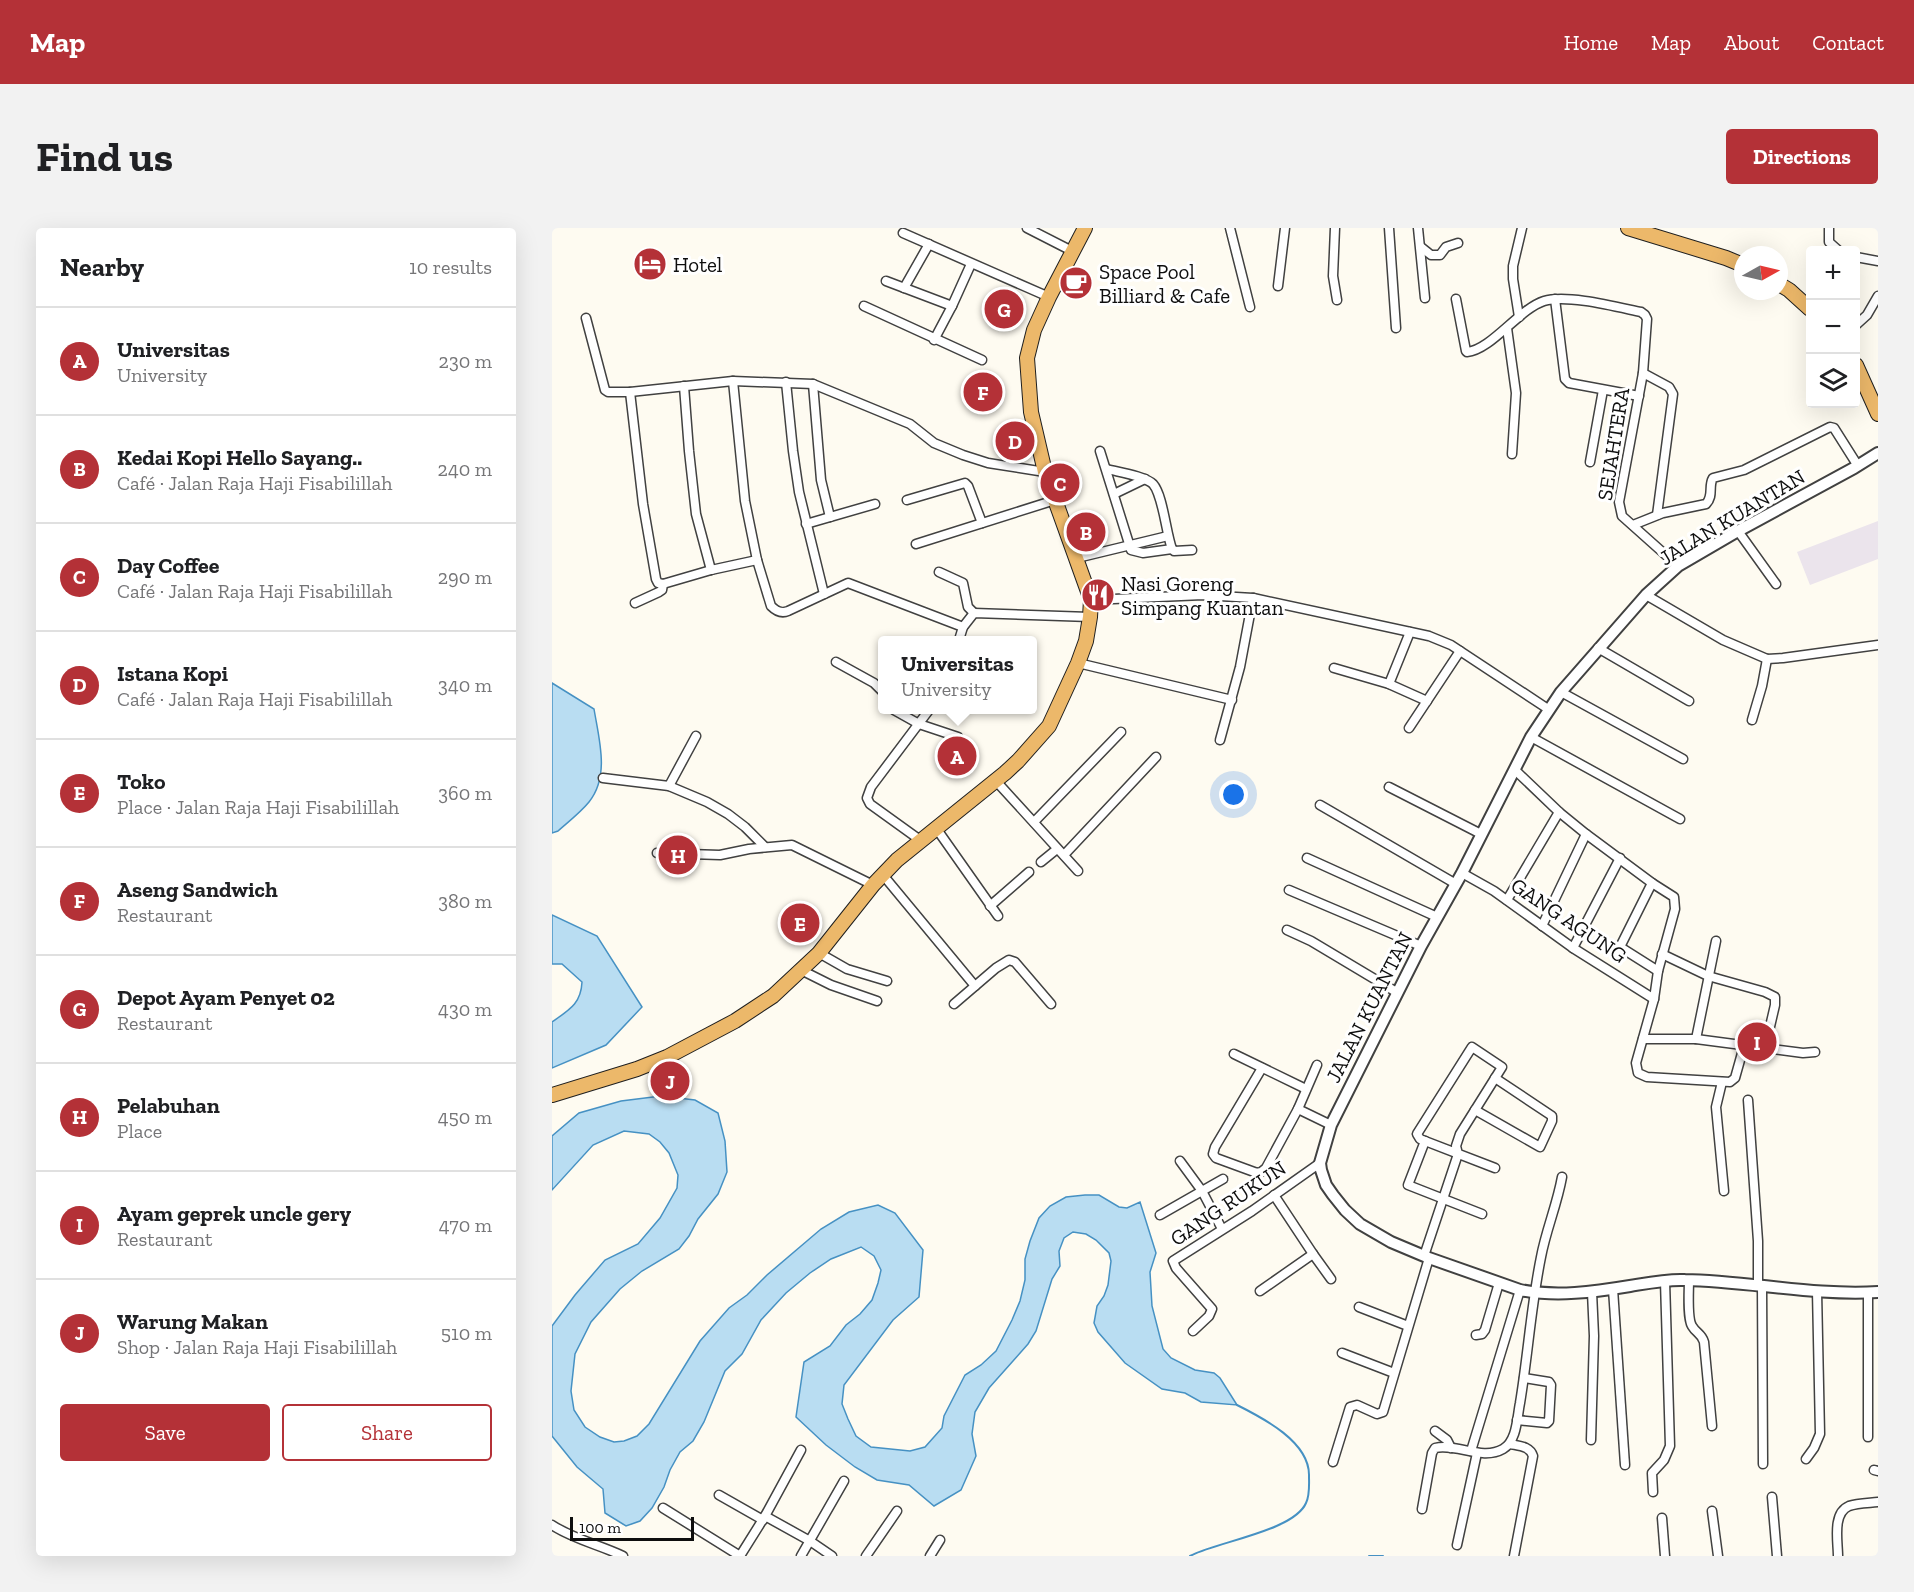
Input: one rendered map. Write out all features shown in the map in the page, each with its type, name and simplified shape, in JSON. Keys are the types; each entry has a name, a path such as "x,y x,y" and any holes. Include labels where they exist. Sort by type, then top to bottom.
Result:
{"highway":[{"path":"552,1095 637,1069 680,1050 735,1021 773,996 819,953 897,860 1018,762 1049,726 1086,641 1091,600 1046,472 1031,412 1027,358 1034,330 1085,228"},
{"path":"1628,228 1734,261"},
{"path":"1788,289 1806,305"},
{"path":"1860,373 1878,410"}],"street":[{"path":"1027,228 1072,251"},
{"path":"1230,228 1250,307"},
{"path":"1278,286 1285,228"},
{"path":"1335,228 1333,276 1337,300"},
{"path":"1389,228 1396,328"},
{"path":"1418,228 1425,298"},
{"path":"1519,317 1513,266 1522,228"},
{"path":"1828,228 1829,242 1834,246"},
{"path":"903,233 1049,297"},
{"path":"1421,247 1431,255 1440,255 1446,247 1458,243"},
{"path":"904,288 929,244"},
{"path":"1860,258 1878,261"},
{"path":"934,339 971,264"},
{"path":"886,281 952,306"},
{"path":"1860,321 1867,315 1878,296"},
{"path":"1456,299 1467,352 1476,350 1543,301 1555,299 1565,379 1569,383 1639,396"},
{"name":"SEJAHTERA","path":"1555,299 1596,302 1641,312 1645,315 1647,320 1643,374 1619,502 1622,516 1678,566"},
{"path":"864,306 982,360"},
{"path":"586,318 605,390 608,392 630,392 733,381 813,384 910,424 934,443 963,455 988,463 1046,472"},
{"path":"1508,328 1516,393 1512,454"},
{"path":"1643,374 1669,387 1673,394 1657,515"},
{"path":"733,381 745,501 757,560 771,606 778,612 788,611 843,584 852,584 893,602 963,627"},
{"path":"786,382 793,451 806,524 824,594"},
{"path":"813,384 820,480 830,517"},
{"path":"684,386 696,514 711,570"},
{"path":"1590,462 1603,390"},
{"path":"630,392 644,515 658,583 663,584 757,560"},
{"path":"1633,525 1657,515 1706,504 1711,497 1713,478 1744,470 1830,427 1834,428 1858,466"},
{"path":"1100,451 1131,550 1143,553 1172,549 1174,551 1191,550"},
{"name":"JALAN KUANTAN","path":"1320,1162 1331,1125 1421,946 1462,873 1531,737 1561,692 1646,595 1678,566 1878,453"},
{"path":"1107,469 1152,483 1172,549"},
{"path":"1114,494 1145,479"},
{"path":"907,500 964,483 968,486 982,523"},
{"path":"916,544 1055,500"},
{"path":"806,524 875,504"},
{"path":"1738,531 1776,584"},
{"path":"1077,558 1168,536"},
{"path":"939,572 963,583 968,607 974,613 1090,617"},
{"path":"635,603 662,590 663,584"},
{"path":"1091,600 1203,595 1253,598 1429,636 1451,645 1548,709"},
{"path":"1646,595 1723,640 1767,659 1878,645"},
{"path":"1220,740 1240,667 1253,598"},
{"path":"960,636 963,627 974,613"},
{"path":"1389,684 1410,632"},
{"path":"1598,648 1689,701"},
{"path":"1409,728 1460,651"},
{"path":"1752,720 1762,687 1767,659"},
{"path":"836,662 878,687"},
{"path":"1078,663 1232,700"},
{"path":"1334,668 1389,684 1427,701"},
{"path":"1561,692 1683,759"},
{"path":"901,714 919,724 958,737"},
{"path":"920,840 870,804 867,798 871,787 927,714"},
{"path":"1034,822 1121,732"},
{"path":"669,786 696,736"},
{"path":"1531,737 1680,819"},
{"path":"1041,862 1061,852 1156,757"},
{"path":"1515,770 1558,812 1652,883 1671,894 1675,902 1658,971 1654,999 1635,1068 1638,1074 1730,1082 1735,1078 1744,1046"},
{"path":"603,778 669,786 707,802 745,827 765,847"},
{"path":"996,781 1078,871"},
{"path":"1389,787 1481,834"},
{"path":"1320,805 1456,884"},
{"path":"1507,900 1558,812"},
{"path":"936,828 998,916"},
{"path":"1542,926 1586,834"},
{"path":"657,853 720,855 788,844 797,846 878,880 975,986"},
{"path":"1307,858 1437,917"},
{"path":"1574,948 1620,858"},
{"path":"990,906 1029,872"},
{"name":"GANG AGUNG","path":"1462,873 1507,900 1574,948 1654,999"},
{"path":"1652,883 1617,950 1658,971"},
{"path":"1290,890 1421,946"},
{"path":"1287,930 1311,941 1398,993"},
{"path":"1696,1040 1716,941"},
{"path":"819,953 847,969 887,981"},
{"path":"1662,954 1708,976 1775,997 1765,1048"},
{"path":"954,1004 1006,961 1014,961 1051,1004"},
{"path":"801,970 831,985 877,1002"},
{"path":"1643,1039 1696,1040 1803,1053 1815,1052"},
{"path":"1333,1462 1350,1407 1357,1405 1381,1414 1458,1154 1456,1143 1502,1068 1501,1065 1471,1048 1417,1134 1420,1139 1458,1154 1495,1168"},
{"path":"1234,1054 1306,1089"},
{"path":"1262,1068 1213,1150 1214,1157 1257,1173 1264,1171 1298,1109 1317,1065"},
{"path":"1475,1110 1540,1147 1552,1121 1552,1116 1495,1078"},
{"path":"1722,1082 1716,1107 1724,1191"},
{"path":"1748,1100 1760,1285 1763,1464"},
{"path":"1298,1109 1331,1125"},
{"path":"1425,1141 1408,1185 1482,1214"},
{"path":"1180,1161 1202,1191 1222,1229"},
{"path":"1320,1162 1326,1185 1345,1210 1360,1224 1391,1242 1426,1257 1520,1290 1535,1293 1592,1292 1665,1281 1689,1280 1817,1291 1873,1292 1867,1349 1868,1437"},
{"name":"GANG RUKUN","path":"1193,1331 1209,1316 1212,1309 1176,1268 1173,1261 1320,1162"},
{"path":"1422,1509 1434,1449 1439,1447 1474,1452 1495,1452 1503,1450 1510,1444 1517,1420 1524,1378 1541,1256 1558,1202 1562,1178"},
{"path":"1160,1215 1223,1179"},
{"path":"1274,1195 1331,1279"},
{"path":"1260,1291 1313,1254"},
{"path":"1689,1280 1690,1320 1693,1328 1702,1335 1704,1342 1712,1426"},
{"path":"1653,1492 1652,1473 1664,1460 1670,1446 1665,1281"},
{"path":"1476,1335 1482,1334 1485,1330 1499,1283"},
{"path":"1613,1289 1625,1465"},
{"path":"1457,1545 1474,1452 1520,1290"},
{"path":"1806,1459 1820,1434 1817,1291"},
{"path":"1592,1292 1594,1336 1592,1440"},
{"path":"1359,1307 1408,1326"},
{"path":"1342,1353 1394,1373"},
{"path":"1517,1420 1547,1423 1549,1421 1551,1384 1524,1378"},
{"path":"1435,1431 1447,1440 1451,1448"},
{"path":"1510,1444 1527,1448 1533,1456 1514,1556"},
{"path":"663,1508 740,1556 764,1518 801,1450"},
{"path":"801,1556 844,1481"},
{"path":"719,1495 810,1540 832,1556"},
{"path":"1772,1497 1777,1556"},
{"path":"1838,1556 1838,1521 1844,1510 1848,1506 1878,1502"},
{"path":"866,1556 897,1511"},
{"path":"1712,1511 1718,1556"},
{"path":"1662,1518 1665,1556"},
{"path":"552,1525 560,1531 623,1556"},
{"path":"930,1556 940,1540"}],"shaded area":[{"path":"1878,521 1878,559 1810,585 1797,552"}],"water":[{"path":"552,683 594,709 601,769 595,792 589,802 558,831 552,833"},
{"path":"552,915 597,936 642,1007 606,1045 552,1068 552,1022 577,1001 582,982 562,964 552,964"},
{"path":"661,1096 695,1100 718,1113 725,1141 727,1172 718,1194 698,1219 679,1249 642,1271 620,1289 591,1322 575,1354 571,1391 574,1410 585,1427 600,1437 614,1442 637,1436 649,1424 700,1341 729,1308 747,1295 821,1229 849,1212 878,1205 895,1213 923,1250 919,1297 893,1320 844,1385 842,1404 848,1419 856,1436 871,1447 910,1451 925,1447 942,1428 944,1416 965,1375 981,1365 996,1351 1012,1320 1025,1280 1025,1259 1039,1218 1050,1206 1066,1197 1099,1195 1119,1207 1127,1208 1140,1202 1156,1253 1150,1272 1152,1306 1163,1349 1171,1358 1195,1370 1214,1373 1220,1378 1237,1405 1201,1402 1185,1393 1162,1389 1125,1363 1098,1332 1094,1323 1097,1306 1108,1285 1111,1261 1109,1253 1086,1234 1073,1232 1064,1238 1059,1251 1060,1266 1052,1279 1036,1331 1028,1344 989,1388 975,1412 972,1434 976,1456 961,1490 934,1506 909,1485 877,1480 855,1467 826,1445 796,1417 804,1362 830,1346 846,1325 872,1300 881,1270 874,1256 861,1247 831,1259 810,1273 786,1293 761,1320 742,1354 725,1371 704,1422 693,1441 680,1452 652,1508 640,1521 626,1526 605,1513 603,1489 577,1467 552,1436 552,1326 605,1260 638,1244 660,1218 677,1188 678,1175 669,1153 660,1142 649,1134 624,1131 593,1145 552,1190 552,1136 579,1113 621,1101"}],"waterway":[{"path":"1190,1556 1253,1535 1286,1521 1299,1513 1307,1500 1309,1476 1302,1452 1294,1442 1271,1424 1237,1405"},
{"path":"1369,1556 1383,1556"}],"place":[{"name":"Hotel","path":"650,264"},
{"name":"Space Pool Billiard & Cafe","path":"1076,283"},
{"name":"Depot Ayam Penyet 02","path":"1004,309"},
{"name":"Aseng Sandwich","path":"983,392"},
{"name":"Istana Kopi","path":"1015,441"},
{"name":"Day Coffee","path":"1060,483"},
{"name":"Kedai Kopi Hello Sayang..","path":"1086,532"},
{"name":"Nasi Goreng Simpang Kuantan","path":"1098,595"},
{"name":"Universitas","path":"957,756"},
{"name":"Pelabuhan","path":"678,855"},
{"name":"Toko","path":"800,923"},
{"name":"Ayam geprek uncle gery","path":"1757,1042"},
{"name":"Warung Makan","path":"670,1081"}]}
